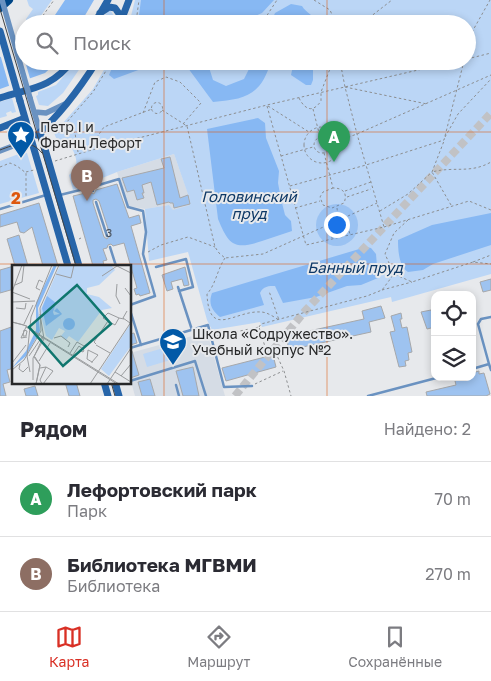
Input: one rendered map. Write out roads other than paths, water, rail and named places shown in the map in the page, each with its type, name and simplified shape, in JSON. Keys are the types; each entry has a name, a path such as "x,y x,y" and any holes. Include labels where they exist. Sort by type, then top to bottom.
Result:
{"main road":[{"path":"0,8 8,0"},
{"path":"100,13 108,0"},
{"path":"123,15 129,0"},
{"path":"100,13 109,7 115,8 120,15"},
{"path":"0,31 68,265"},
{"path":"0,98 49,83 65,70"},
{"path":"30,139 40,132 67,103 91,70"},
{"path":"0,128 26,118"},
{"path":"40,132 79,265"},
{"path":"104,383 108,396"},
{"path":"115,384 119,396"}],"street":[{"path":"2,0 15,46"},
{"path":"22,70 40,132"},
{"path":"34,112 46,113 67,103"},
{"path":"0,151 30,139"}],"lane":[{"path":"58,196 92,189 119,179 128,207 143,211 146,232 143,254 155,296 131,305"},
{"path":"0,209 46,195"},
{"path":"96,202 107,236"},
{"path":"110,247 116,265"},
{"path":"156,267 186,259 194,286 179,291"},
{"path":"178,287 192,330"},
{"path":"131,313 141,345"},
{"path":"491,317 481,319 478,324 491,370"},
{"path":"131,348 208,325 224,387 252,386"},
{"path":"131,381 195,361 206,396"},
{"path":"476,368 489,364"},
{"path":"368,396 431,379"},
{"path":"176,385 179,396"}],"water":[{"path":"65,0 94,0 85,15 55,15"},
{"path":"141,0 274,0 262,13 257,15 139,15"},
{"path":"291,4 302,6 311,15 274,15"},
{"path":"15,52 15,70 48,70 45,73 0,89 0,57"},
{"path":"111,70 138,70 114,79 109,75"},
{"path":"189,70 210,70 213,80 226,86 244,79 248,70 268,70 257,89 250,94 234,99 213,102"},
{"path":"292,70 313,70 313,80 311,85 306,85 291,75"},
{"name":"Головинский пруд","path":"258,118 265,123 266,138 279,171 278,183 285,215 291,221 292,231 253,244 239,245 234,244 230,240 218,219 207,129"},
{"path":"491,213 491,245 433,264 423,270 408,272 403,266 398,240 432,225"},
{"name":"Банный пруд","path":"366,247 371,248 376,254 378,278 361,285 347,286 316,297 283,303 275,286 268,286 260,293 264,305 220,317 212,306 210,300 212,293"}],"tunnel":[{"path":"235,396 305,311 491,113"}],"tram line":[{"path":"0,9 15,60"},
{"path":"18,70 76,265"},
{"path":"0,150 17,144 28,144 33,145 42,153"},
{"path":"111,383 115,396"}],"place":[{"name":"Петр I и Франц Лефорт","path":"21,159"},
{"name":"Лефортовский парк","path":"334,162"},
{"name":"Библиотека МГВМИ","path":"87,201"},
{"name":"Школа «Содружество». Учебный корпус №2","path":"173,366"}]}
